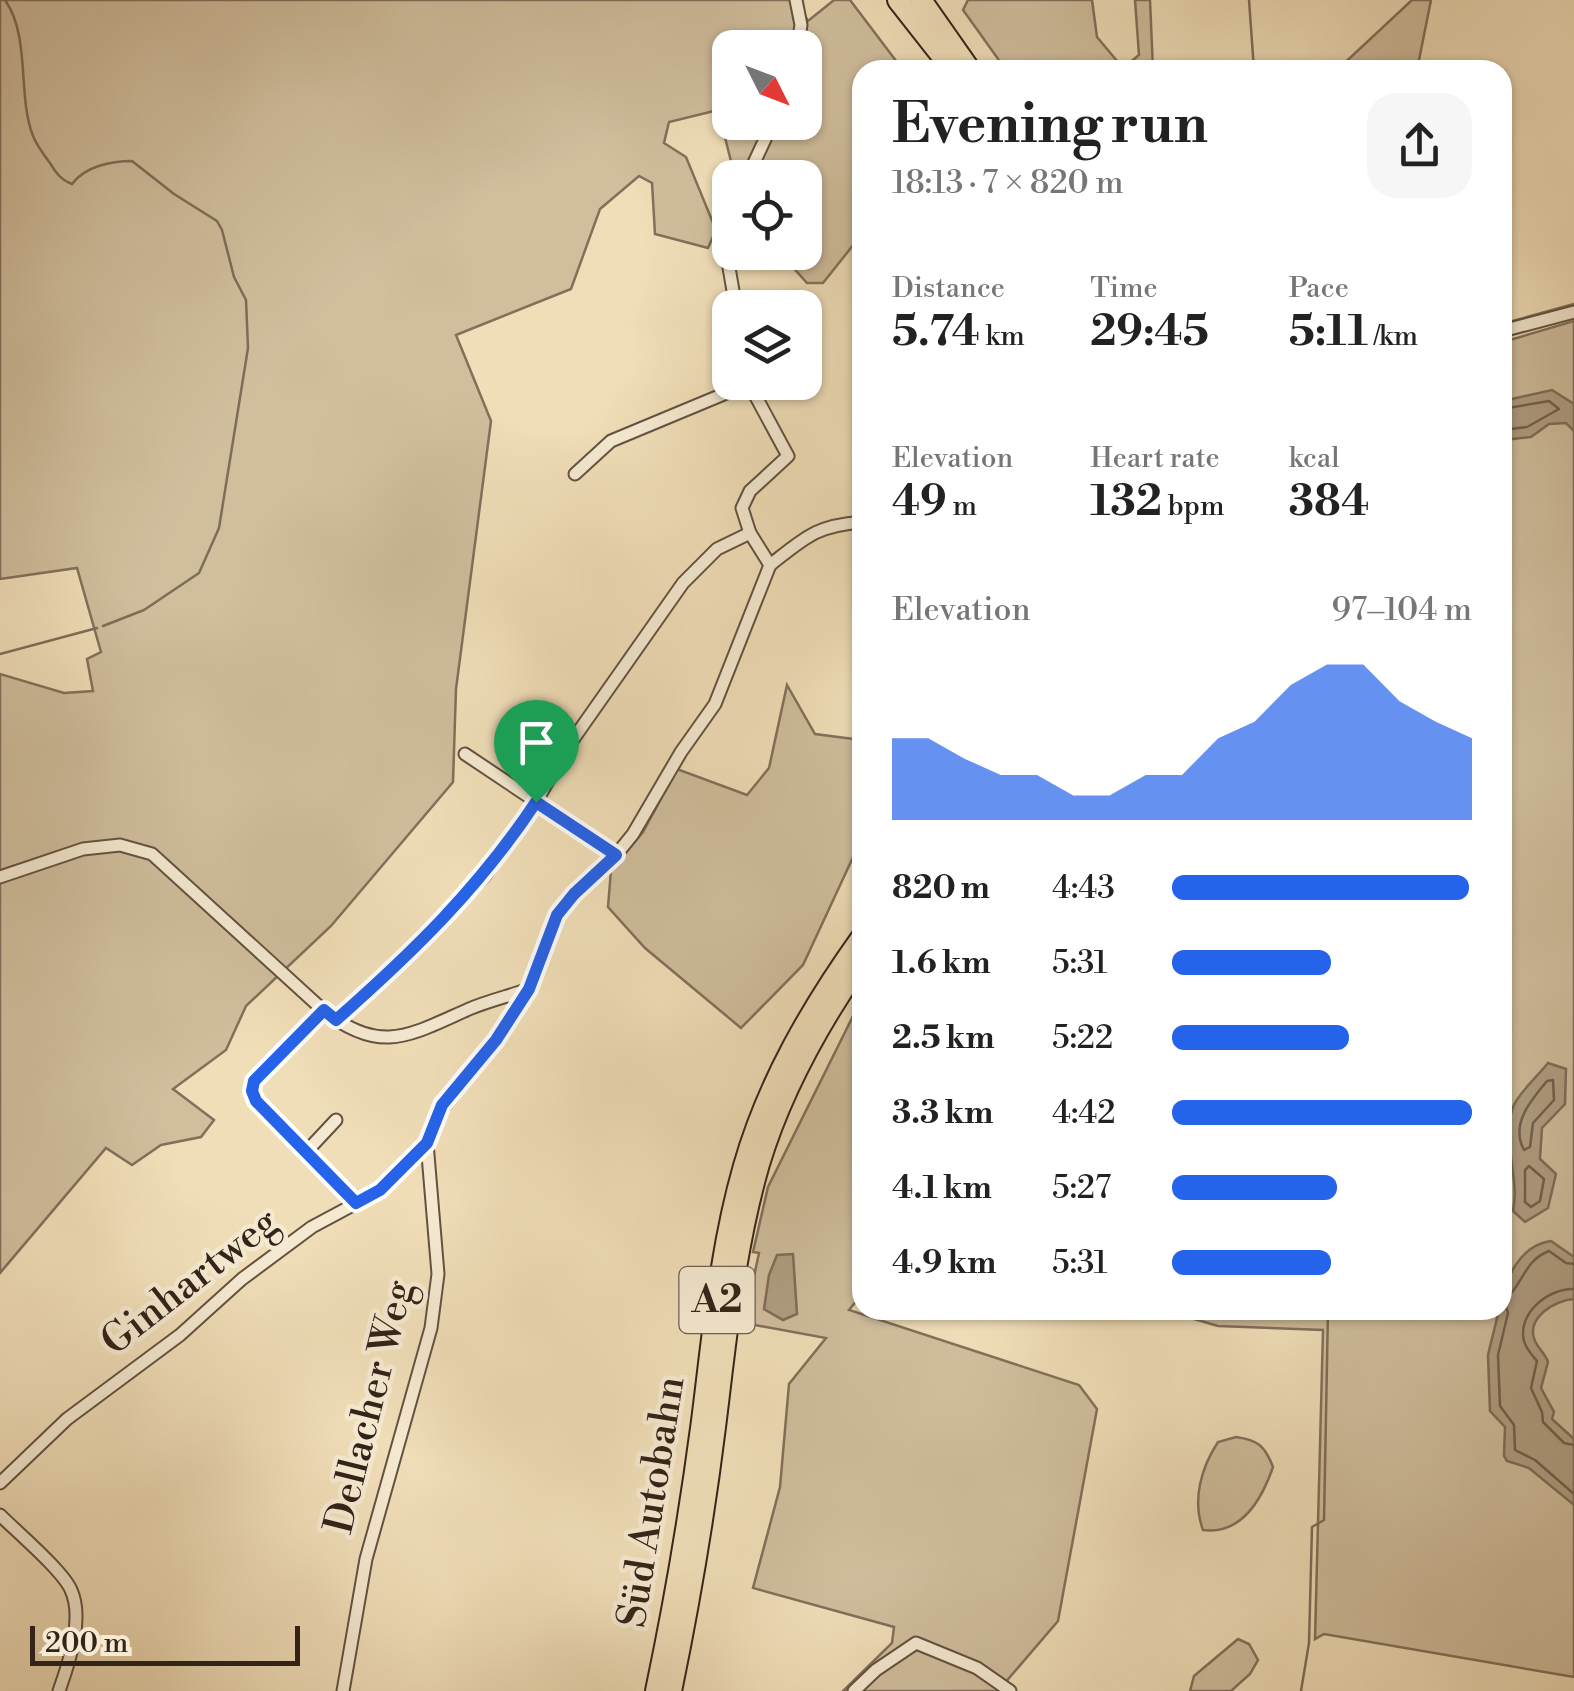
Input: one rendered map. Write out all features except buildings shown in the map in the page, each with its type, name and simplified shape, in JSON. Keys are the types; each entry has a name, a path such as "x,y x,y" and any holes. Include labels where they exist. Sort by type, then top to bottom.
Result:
{"highway":[{"path":"898,0 945,60"},
{"path":"921,0 963,60"},
{"name":"Süd Autobahn","path":"656,1691 688,1519 720,1277 744,1164 787,1056 852,950"},
{"name":"Süd Autobahn","path":"671,1691 702,1525 744,1223 760,1162 788,1090 852,977"}],"street":[{"path":"796,0 800,30"},
{"path":"1512,328 1574,312"},
{"path":"574,474 611,441 712,398"},
{"path":"757,400 788,456 750,491 742,508 750,533 770,565 816,530 852,523"},
{"path":"336,1020 471,891 536,802 567,748 683,583 718,549 750,533"},
{"name":"Dellacher Weg","path":"343,1691 366,1560 433,1310 438,1274 427,1143 442,1105 496,1040 529,989 557,915 616,855 640,824 681,752 715,704 770,565"},
{"path":"465,754 616,855"},
{"path":"0,877 83,849 120,845 152,854 324,1010 364,1034 406,1037 529,989"},
{"path":"324,1010 252,1086 256,1101 356,1203"},
{"path":"306,1152 336,1120"},
{"name":"Ginhartweg","path":"0,1483 67,1418 180,1335 242,1279 312,1227 370,1198 427,1143"},
{"path":"0,1515 70,1586 76,1605 59,1691"},
{"path":"854,1691 876,1670 916,1644 978,1668 1010,1691"}],"shaded area":[{"path":"0,0 795,0 808,21 834,0 850,0 895,60 852,60 852,247 823,283 807,283 795,270 822,270 822,160 731,160 726,140 822,140 822,30 712,30 712,111 669,122 664,143 686,157 712,220 708,248 655,234 652,183 639,176 600,209 571,289 456,335 491,421 456,689 453,782 331,926 246,1006 226,1050 173,1089 214,1120 201,1137 161,1145 132,1165 106,1148 0,1273 0,674 64,693 93,691 87,659 101,652 77,568 0,579"},
{"path":"968,0 1092,0 1097,37 1116,60 999,60 963,10"},
{"path":"1135,0 1150,0 1153,60 1133,60 1139,55"},
{"path":"1412,0 1431,0 1419,60 1348,60"},
{"path":"1574,321 1574,1677 1324,1634 1315,1639 1323,1330 1218,1326 1198,1320 1512,1320 1512,339"},
{"path":"787,685 815,734 852,739 852,859 803,965 741,1028 645,948 608,907 611,870 643,832 677,769 747,795 769,768"},
{"path":"852,1018 849,1310 852,1320 880,1320 1079,1385 1097,1409 1058,1621 998,1691 843,1691 892,1643 894,1627 753,1588 780,1487 789,1384 826,1338 744,1323 759,1253 753,1252 768,1187"},
{"path":"1236,1437 1260,1445 1273,1467 1263,1491 1239,1521 1217,1530 1203,1530 1198,1496 1203,1473 1218,1442"},
{"path":"1238,1639 1249,1644 1258,1660 1250,1674 1231,1691 1190,1691 1194,1676"}],"water":[{"path":"1552,390 1574,404 1574,431 1566,423 1549,424 1531,437 1512,439 1512,399"},
{"path":"1548,1063 1566,1069 1565,1104 1542,1128 1540,1159 1556,1174 1548,1208 1525,1222 1513,1211 1512,1111"},
{"path":"1551,1241 1574,1257 1574,1299 1544,1312 1533,1333 1548,1362 1541,1388 1554,1412 1552,1419 1574,1439 1574,1505 1529,1468 1507,1461 1505,1427 1490,1411 1488,1355 1497,1320 1512,1320 1512,1271 1530,1249"},
{"path":"793,1254 797,1314 783,1320 764,1309 769,1275 777,1255"}],"waterway":[{"path":"5,0 18,31 28,120 39,147 57,173 72,184 99,166 132,161 217,221 234,277 246,300 248,348 219,528 199,573 144,610 103,626"},
{"path":"1249,0 1253,60"},
{"path":"1512,321 1574,304"},
{"path":"0,654 97,628"},
{"path":"1301,1691 1309,1643 1312,1527 1324,1520 1328,1320"}],"route":[{"path":"536,802 616,855 557,915 529,989 496,1040 442,1105 427,1143 401,1173 370,1198 356,1203 256,1101 254,1081 324,1010 336,1020 428,936 496,860 536,802"}]}
